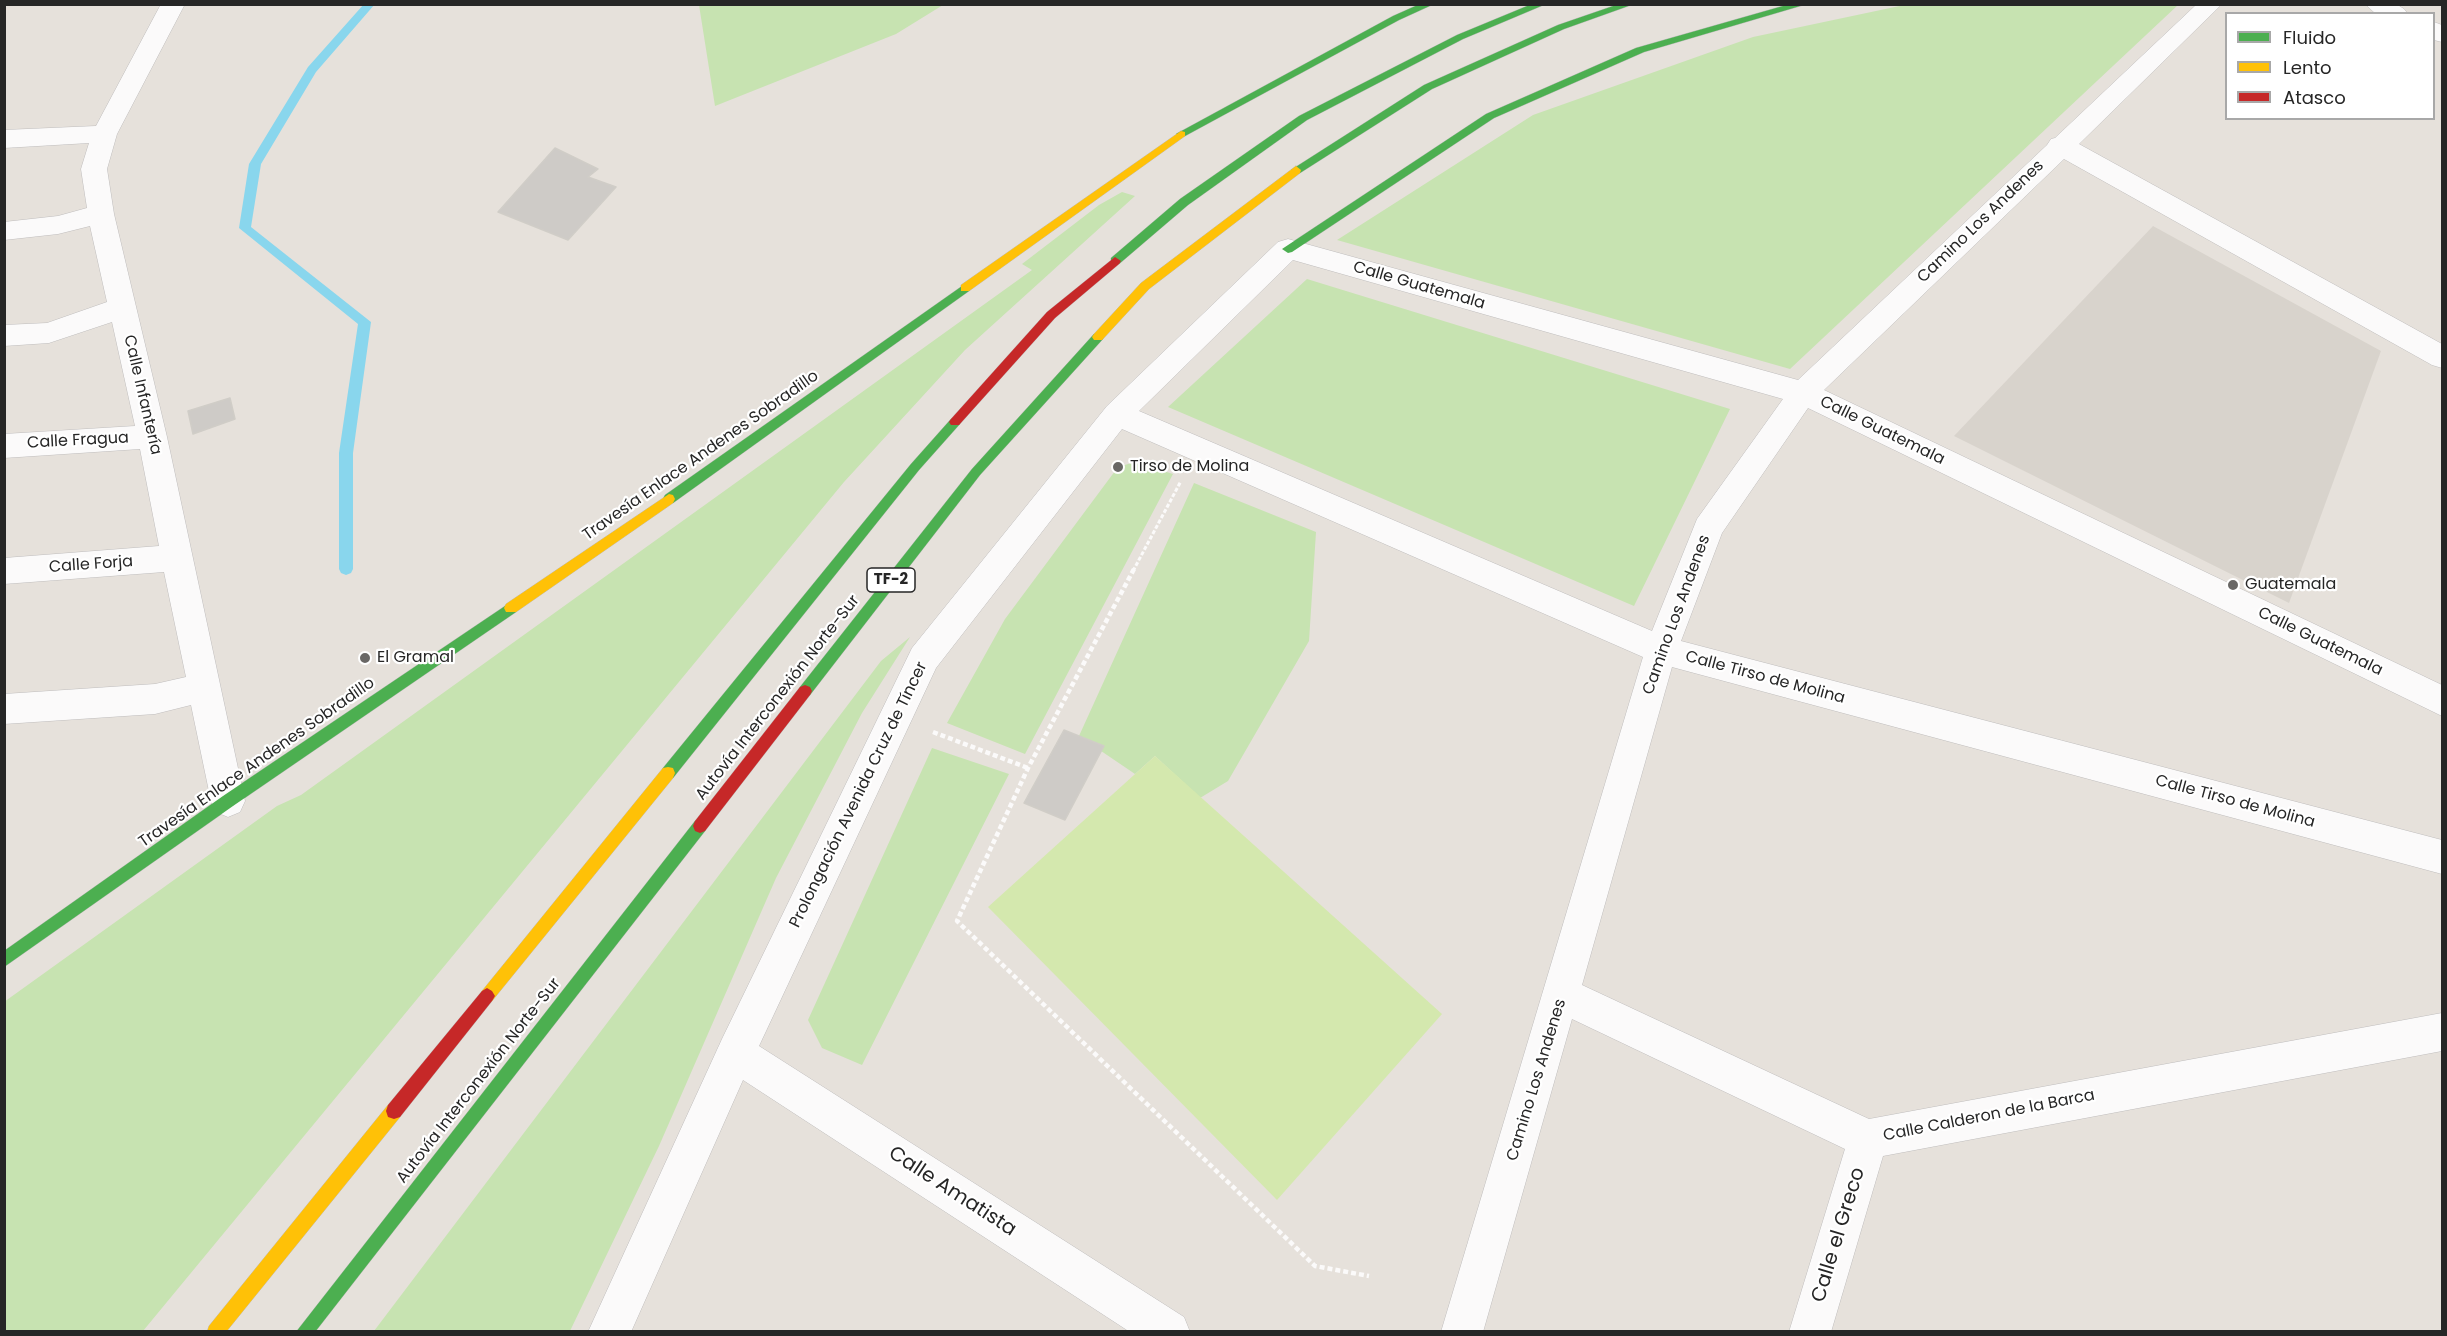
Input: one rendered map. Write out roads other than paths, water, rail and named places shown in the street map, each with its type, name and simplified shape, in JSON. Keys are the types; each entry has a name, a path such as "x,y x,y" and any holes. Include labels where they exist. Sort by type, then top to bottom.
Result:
{"main road":[{"name":"Travesía Enlace Andenes Sobradillo","path":"4,960 228,801 630,527 1191,127 1396,18 1430,4"},
{"path":"215,1332 915,467 1051,315 1184,201 1303,118 1460,37 1542,4"},
{"name":"Autovía Interconexión Norte-Sur","path":"303,1332 976,472 1145,286 1305,163 1428,87 1561,27 1630,4"},
{"path":"1288,249 1490,116 1640,50 1803,4"}],"street":[{"name":"Calle Infantería","path":"173,4 104,134 94,169 101,214 152,437 228,801"},
{"name":"Camino Los Andenes","path":"1462,1332 1661,650 1708,528 1803,393 2060,145 2211,4"},
{"path":"2376,4 2392,12"},
{"path":"4,140 104,134"},
{"path":"2060,145 2442,357"},
{"path":"4,231 47,226 101,214"},
{"name":"Calle Guatemala","path":"1288,249 1803,393 2442,701"},
{"name":"Prolongación Avenida Cruz de Tíncer","path":"609,1332 736,1053 924,658 1117,414 1288,249"},
{"path":"4,336 49,333 122,307"},
{"name":"Calle Tirso de Molina","path":"1117,414 1661,650 2442,857"},
{"name":"Calle Fragua","path":"4,446 152,437"},
{"name":"Calle Forja","path":"4,571 177,558"},
{"path":"4,709 154,699 204,687"},
{"name":"Calle Calderon de la Barca","path":"1562,995 1868,1139 2442,1032"},
{"name":"Calle Amatista","path":"736,1053 1169,1332"},
{"name":"Calle el Greco","path":"1810,1332 1868,1139"}],"waterway":[{"path":"346,569 346,453 365,322 245,228 255,164 312,70 370,4"}],"place":[{"name":"Tirso de Molina","path":"1118,467"},
{"name":"Guatemala","path":"2233,585"},
{"name":"El Gramal","path":"365,658"}]}
